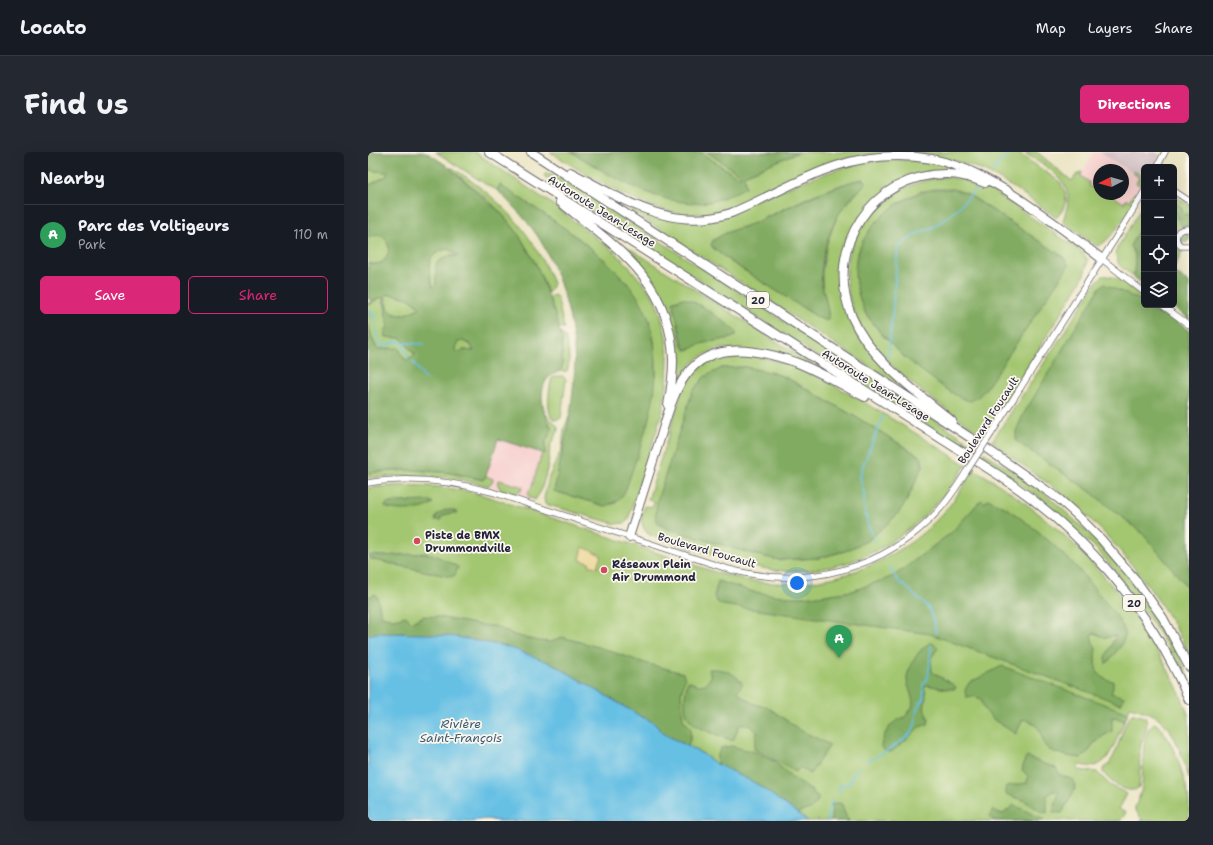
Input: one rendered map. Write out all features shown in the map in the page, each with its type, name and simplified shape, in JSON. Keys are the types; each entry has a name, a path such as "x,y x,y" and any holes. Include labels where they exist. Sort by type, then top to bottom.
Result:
{"highway":[{"name":"Autoroute Jean-Lesage","path":"489,152 911,420 1024,493 1054,516 1082,542 1111,574 1141,613 1171,662 1189,700"},
{"name":"Autoroute Jean-Lesage","path":"533,153 980,444 1054,495 1101,539 1130,573 1172,634 1189,667"},
{"path":"533,153 635,206 661,215 688,219 707,219 726,214 826,170 854,161 884,157 918,157 950,163 975,173 1028,204 1102,259"},
{"path":"523,173 621,252 638,269 656,293 667,319 672,349 672,378 666,417"},
{"path":"980,444 898,376 870,347 855,323 847,304 844,285 844,265 850,240 861,218 871,206 884,195 903,183 925,176 950,174 972,179 1010,193"},
{"path":"629,537 666,417 682,380 697,363 716,353 741,350 767,354 800,364 911,420"}],"street":[{"path":"1159,164 1165,152"},
{"path":"1177,193 1189,201"},
{"name":"Boulevard Foucault","path":"368,483 410,480 439,481 464,485 492,492 723,568 750,574 787,578 823,575 841,571 863,563 881,555 904,541 924,525 950,496 1141,197"},
{"path":"1189,230 1185,229 1179,231 1176,239 1182,246 1189,246"},
{"path":"1102,259 1141,290"},
{"path":"1166,308 1189,325"}],"shaded area":[{"path":"1093,152 1100,152 1119,164 1093,164 1093,188 1089,186 1081,176"},
{"path":"1100,152 1155,152 1160,155 1155,164 1141,164 1141,178 1129,170 1129,164 1119,164"},
{"path":"1129,170 1141,178 1141,190 1130,208 1116,200 1129,200"},
{"path":"498,439 542,453 531,490 532,500 482,484"}],"green space":[{"path":"368,152 426,152 446,165 502,214 517,232 537,266 554,311 562,339 562,369 549,377 545,382 543,389 542,396 544,410 552,429 545,443 545,454 498,439 486,476 483,480 469,476 426,470 397,470 368,473 368,322 373,340 378,349 399,348 403,358 406,360 415,355 408,345 400,338 386,337 385,332 389,324 387,321 383,297 377,299 368,306 368,303 373,300 368,299 368,263 377,264 384,261 389,249 387,242 383,237 377,235 368,238 368,186 388,175 387,172 368,169","holes":["448,249 459,256 447,257 436,264 436,284 433,287 429,268 430,263 435,254","389,294 398,295 413,301 420,308 404,315 397,315 389,310 385,296","463,341 470,344 474,351 464,350 456,353 455,348 458,342"]},
{"path":"436,152 475,152 549,202 611,249 625,262 652,294 660,312 666,336 668,355 667,385 662,413 628,520 624,523 616,524 545,504 544,498 549,477 562,448 564,429 571,412 554,491 605,506 616,503 656,376 655,350 652,331 643,308 631,289 616,271 579,239 500,186 497,190 487,185"},
{"path":"550,152 572,152 626,183 657,196 734,194 744,175 799,152 1017,152 1060,182 1065,192 1066,201 1062,211 1057,217 1055,217 1032,200 992,175 975,167 940,158 885,155 848,158 835,162 816,169 751,200 726,209 702,214 682,214 662,210 642,203 603,184"},
{"path":"572,152 699,152 740,178 741,175 707,152 799,152 744,175 746,187 733,194 709,202 691,203 674,201 655,196 638,189 603,171"},
{"path":"699,152 707,152 741,175 740,178"},
{"path":"1023,152 1037,152 1072,181 1077,174 1082,172 1081,176 1090,183 1089,186 1093,188 1093,200 1119,200 1124,203 1126,200 1129,201 1135,192 1138,195 1115,231 1109,238 1098,246 1063,222 1068,200 1067,191 1059,177"},
{"path":"890,160 929,161 949,165 957,168 963,173 897,183 846,241 843,251 840,284 841,294 847,315 855,329 904,385 901,387 630,210 632,207 702,221 810,179 856,163","holes":["864,179 865,184 843,208 837,217 827,243 822,272 822,283 828,314 825,320 819,318 731,262 712,247 713,240 729,232 754,223 813,195 847,183"]},
{"path":"450,168 453,168 486,192 513,217 524,231 535,247 553,283 548,293 529,252 511,224 491,203"},
{"path":"368,169 388,172 388,175 368,186"},
{"path":"1134,171 1140,175 1141,186 1136,183 1139,178 1132,172"},
{"path":"546,173 575,186 977,447 972,454 597,215 563,192 544,176"},
{"path":"947,177 963,180 990,189 1082,252 1088,260 1084,275 1078,286 984,436 915,386 893,366 873,344 858,320 849,295 847,267 849,256 854,239 862,224 879,205 889,197 910,186","holes":["921,191 966,193 1063,257 905,358 882,335 865,313 856,260 862,244 871,229 881,217 901,202"]},
{"path":"864,179 866,181 865,184 846,204 837,217 830,232 825,250 821,277 828,308 828,321 819,318 731,262 712,247 711,244 714,240 725,234 755,223 804,200 849,182"},
{"path":"500,185 581,240 601,257 619,274 634,292 649,320 654,340 656,362 652,406 646,430 626,489 618,500 609,505 605,506 554,491 566,436 573,394 575,362 574,345 568,309 557,275 542,243 527,222 497,190"},
{"path":"935,189 953,189 966,193 1053,250 1063,257 1069,265 987,387 978,397 970,401 958,396 942,386 912,363 892,345 866,314 860,300 857,287 855,274 856,261 866,235 885,213 896,205 922,192"},
{"path":"1177,198 1189,205 1189,226 1180,227 1177,230"},
{"path":"1177,204 1181,207 1184,214 1189,215 1189,226 1182,226 1179,223"},
{"path":"1141,208 1141,227 1130,246 1135,254 1134,277 1119,265 1115,252"},
{"path":"1141,226 1141,283 1134,277 1135,254 1130,246"},
{"path":"1185,233 1190,238 1185,243 1180,238"},
{"path":"374,235 379,235 387,240 389,245 388,255 381,263 375,264 368,263 368,238"},
{"path":"608,237 634,251 812,364 724,348 706,354 693,363 683,375 674,391 674,344 669,315 664,302 648,278","holes":["676,300 679,300 736,336 699,344 686,350 679,334"]},
{"path":"1177,247 1183,250 1177,263"},
{"path":"448,249 460,256 447,257 437,264 436,284 433,287 429,268 431,258 440,251"},
{"path":"1177,274 1189,283 1189,319 1174,308 1177,308"},
{"path":"1102,276 1113,277 1119,280 1141,296 1141,308 1149,308 1189,331 1189,654 1166,612 1152,591 1102,531 1067,498 992,441 1097,281"},
{"path":"1104,284 1141,300 1141,308 1159,308 1189,331 1189,589 1142,533 1088,490 1016,441 1016,431 1023,415 1100,287"},
{"path":"389,294 410,299 420,308 400,316 389,310 385,296"},
{"path":"554,295 558,300 564,328 558,327 549,297"},
{"path":"382,297 387,312 386,315 391,338 400,338 403,340 415,355 412,358 407,360 391,348 378,349 375,344 370,329 368,306"},
{"path":"682,298 695,303 718,317 736,332 736,336 705,343 691,349 684,348 673,304 673,301"},
{"path":"560,333 565,337 569,363 567,371 558,372 562,368 562,339"},
{"path":"463,341 470,344 474,351 464,350 456,353 455,348 458,342"},
{"path":"727,355 747,355 787,364 805,371 860,400 966,465 931,509 890,543 867,555 842,564 815,570 786,571 748,565 679,545 648,534 642,524 642,514 645,506 653,507 654,501 648,500 682,391 700,367 705,363","holes":["745,367 770,372 787,378 861,420 921,457 923,466 906,502 869,540 845,551 819,558 779,560 756,555 666,528 658,524 722,368"]},
{"path":"745,367 770,372 787,378 861,420 921,457 923,466 906,502 897,515 869,540 845,551 819,558 779,560 756,555 665,528 656,520 657,501 692,392 704,377 722,368"},
{"path":"563,376 566,379 561,418 555,419 549,412 549,397 552,378"},
{"path":"544,412 558,427 558,430 550,446 548,466 541,491 535,500 529,497 528,493 531,489 542,453 545,454 545,443 552,429"},
{"path":"984,453 1023,478 1063,509 1097,542 1129,578 1157,617 1179,656 1187,675 1189,689 1168,647 1142,608 1143,606 1138,599 1136,600 1117,575 1118,574 1092,544 1042,499 1038,498 1039,496 980,459"},
{"path":"974,469 1002,487 1053,526 1077,547 1099,570 1119,594 1138,621 1166,666 1182,699 1189,717 1189,779 1178,745 1163,722 1151,714 1130,707 1112,749 1105,760 1095,766 1080,765 1078,767 1078,770 1097,772 1110,785 1127,794 1119,809 1126,813 1120,821 808,821 780,801 715,763 703,754 664,734 653,722 553,664 376,633 368,635 368,488 412,485 440,487 483,495 721,574 762,582 800,583 849,573 872,565 915,540 950,505"},
{"path":"412,470 449,473 483,480 486,476 493,479 492,483 488,486 473,482 428,476 368,478 368,473"},
{"path":"499,480 523,487 521,491 515,494 501,490 498,485"},
{"path":"988,499 1008,509 1039,532 1075,565 1118,618 1126,634 1121,646 1106,664 1105,658 1116,635 1106,638 1094,633 1091,635 1096,648 1095,665 1102,677 1113,681 1111,693 1124,697 1121,704 930,634 722,605 717,602 714,597 718,581 754,592 790,597 818,596 852,591 894,576 952,532 981,500 985,503"},
{"path":"430,501 433,503 430,506 418,509 395,510 385,507 386,504 396,502"},
{"path":"445,510 452,510 458,513 447,514 441,517 441,520 435,520 437,515"},
{"path":"425,553 437,556 458,567 455,575 451,577 369,558 369,556 374,555 382,556"},
{"path":"375,594 382,616 393,619 406,616 412,622 424,616 439,617 480,625 495,626 514,635 538,641 551,642 562,637 598,647 645,663 683,673 685,679 681,693 683,719 691,729 688,746 664,734 653,722 640,716 553,664 504,646 457,637 402,633 368,635 368,597"},
{"path":"931,643 936,645 938,648 931,658 932,672 956,687 955,689 946,689 927,685 924,687 926,692 925,710 929,719 928,724 919,727 891,752 885,751 881,747 888,728 896,721 905,717 913,704 907,679 909,669 919,652"},
{"path":"1002,666 1128,713 1124,721 1112,717 1112,731 1093,744 1090,750 1081,758 1057,753 1045,746 1040,730 1033,723 1023,719 1016,734 994,720 984,709 981,699 974,696 966,697 965,690 969,683"},
{"path":"709,669 724,670 732,674 743,684 737,692 754,704 766,706 800,730 830,745 810,774 800,767 796,772 754,749 757,732 751,726 743,724 739,726 733,741 709,732 692,723 687,716 685,708 685,696 688,681 698,685 706,684 711,677"},
{"path":"1132,714 1145,717 1147,724 1140,750 1139,787 1135,790 1120,787 1109,780 1103,772 1103,769 1116,751 1124,727"},
{"path":"1154,723 1166,736 1182,771 1188,793 1189,821 1141,821 1142,819 1135,810 1142,786 1146,735"},
{"path":"731,746 755,752 775,762 795,780 811,790 819,798 815,805 797,813 757,784 717,764 717,756 721,748"},
{"path":"1027,757 1056,768 1060,775 1074,780 1075,789 1062,813 1053,813 1059,792 1053,791 1047,795 1047,813 1040,811 1025,801 1006,794 1006,786 1027,783 1028,776 1022,770"},
{"path":"832,804 842,804 849,821 831,821"},
{"path":"1014,805 1046,821 995,821 990,817 992,810 1003,814"}],"sand":[{"path":"583,547 601,555 597,568 589,566 590,563 580,560"}],"water":[{"name":"Rivière Saint-François","path":"376,633 428,634 457,637 504,646 553,664 640,716 653,722 664,734 703,754 715,763 757,784 808,821 497,821 487,819 469,821 368,821 368,635"}],"waterway":[{"path":"992,172 998,164 1011,154"},
{"path":"888,358 898,248 914,235 933,227 944,220 979,186"},
{"path":"369,309 374,316 376,332 381,346 386,346 400,341 403,344 409,358"},
{"path":"404,343 424,344"},
{"path":"413,362 425,379"},
{"path":"875,541 868,525 864,507 864,493 860,477 862,468 883,416"},
{"path":"890,567 898,581 911,591 929,609 936,633"},
{"path":"867,761 891,748 909,735 912,731 918,707 924,700 923,684 928,676 931,645"},
{"path":"839,793 841,784 848,784 852,775 860,768"},
{"path":"828,821 829,808 832,801"}],"place":[{"name":"Piste de BMX Drummondville","path":"417,541"},
{"name":"Réseaux Plein Air Drummond","path":"604,570"},
{"name":"Parc des Voltigeurs","path":"839,658"}]}
